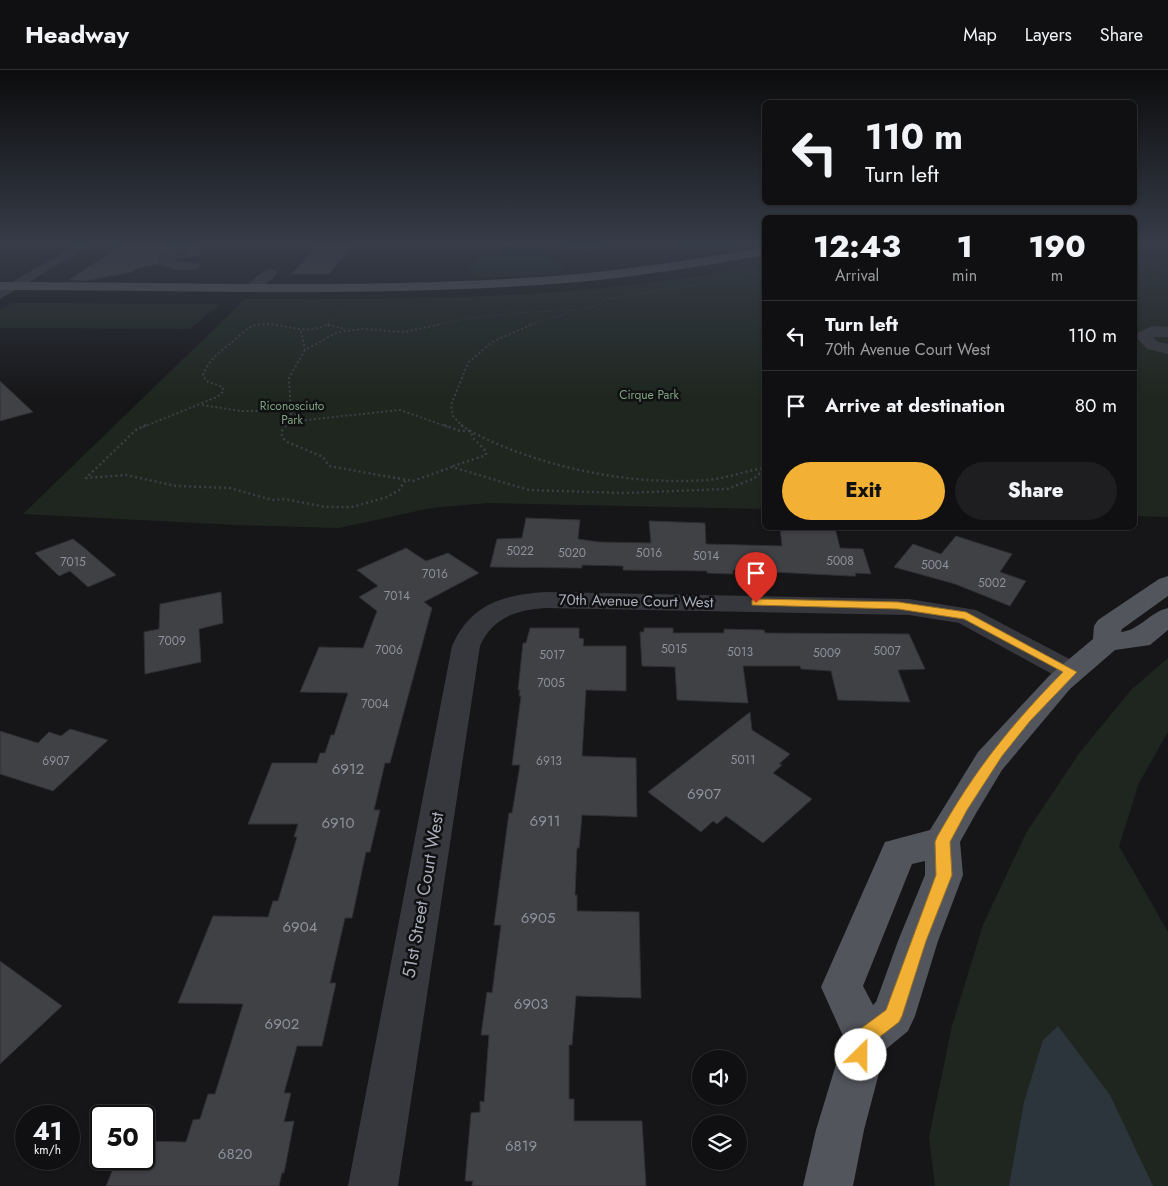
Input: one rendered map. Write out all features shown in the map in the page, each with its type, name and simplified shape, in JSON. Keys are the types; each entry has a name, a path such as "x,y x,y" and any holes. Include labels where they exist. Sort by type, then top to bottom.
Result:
{"main road":[{"path":"1107,642 1108,626 1168,584"},
{"path":"828,1186 840,1130 866,1036 893,1016 918,941 944,875 942,842 990,761 1026,718 1065,677 1107,642 1140,639 1168,616"},
{"path":"866,1036 842,987 898,853 942,842"}],"street":[{"path":"1168,332 1152,331 1143,336 1153,346 1168,349"},
{"name":"70th Avenue Court West","path":"491,613 518,602 545,600 881,604 909,607 932,612 1065,677"},
{"name":"51st Street Court West","path":"373,1186 466,646 472,630 491,613"}],"path":[{"path":"604,300 600,304 531,324 499,338 470,361 462,373 451,401 453,416 470,431 522,455 570,470 622,477 707,480 762,468"},
{"path":"327,325 336,318 344,305"},
{"path":"406,480 399,490 387,497 352,507 326,507 284,499 272,500 230,488 176,486 126,474 86,478 137,429 217,397 224,389 223,387 206,381 203,375 209,361 246,330 256,325 268,325 300,331 327,325 349,330 405,332 470,317 507,313 578,310"},
{"path":"349,330 338,332 305,350 289,378 291,416 282,433 284,441 323,457 329,466 413,481 486,455 486,451 474,439 470,431"},
{"path":"300,331 305,350"},
{"path":"198,405 218,404 239,411 291,412 296,413 296,418 306,420 400,410 460,431 470,431"},
{"path":"452,467 528,490 623,493 727,489 753,479 762,471"}],"green space":[{"path":"483,296 762,296 762,509 488,503 431,508 339,528 236,525 23,514 245,299"},
{"path":"1137,296 1168,296 1168,517 1137,516"},
{"path":"12,303 220,304 190,329 0,328 0,310"},
{"path":"1168,658 1168,732 1139,783 1119,846 1168,932 1168,1186 935,1186 929,1137 952,1026 983,925 1026,833 1080,752 1132,689"}],"shaded area":[{"path":"1058,1026 1110,1095 1153,1186 1009,1186 1024,1102 1043,1040"}],"building":[{"path":"0,381 33,412 0,421"},
{"path":"526,518 580,520 578,539 599,542 651,543 649,521 705,523 706,544 782,546 780,530 836,530 840,548 863,549 871,574 855,573 856,576 850,576 733,570 733,574 707,573 707,571 623,570 623,566 582,565 582,568 490,567 497,539 522,538"},
{"path":"956,536 1012,554 1000,572 1026,581 1010,606 955,584 894,567 913,544 941,554"},
{"path":"73,539 116,575 88,587 70,571 59,576 35,553"},
{"path":"406,548 426,561 448,553 479,573 424,602 432,608 390,763 385,763 374,810 380,810 370,852 366,852 352,918 345,918 330,983 336,983 322,1046 297,1046 284,1093 291,1093 284,1122 294,1121 284,1173 282,1173 279,1186 106,1186 113,1170 155,1170 155,1141 186,1142 193,1120 200,1119 208,1094 215,1094 243,1004 178,1003 213,916 268,917 273,901 278,901 297,837 294,837 298,824 248,824 272,763 317,763 320,753 325,753 331,735 334,735 348,693 300,692 319,647 363,648 377,611 359,597 378,586 357,570"},
{"path":"221,592 223,623 199,629 201,662 145,674 144,632 159,629 160,604"},
{"path":"530,628 579,628 579,638 584,639 583,646 626,646 626,691 586,690 582,756 636,758 637,817 582,815 579,848 577,848 575,895 577,895 577,911 639,912 641,998 576,996 572,1045 569,1045 569,1099 574,1099 574,1121 642,1121 646,1186 472,1186 473,1181 465,1181 471,1113 480,1112 480,1101 484,1102 489,1035 481,1035 487,992 492,993 501,925 494,925 509,813 512,813 520,765 512,765 521,696 519,696 520,690 518,690 523,643 526,643"},
{"path":"644,628 673,628 673,633 724,633 724,629 764,630 765,633 909,634 925,669 898,670 910,702 838,700 831,671 801,669 800,666 743,666 748,703 677,700 675,667 642,666 640,632 644,632"},
{"path":"750,712 752,730 790,754 779,764 782,765 773,773 812,799 763,843 726,816 717,824 713,821 701,832 648,792"},
{"path":"70,729 108,740 53,791 0,774 0,731 38,743 49,732 61,736"},
{"path":"0,961 62,1006 0,1064"}],"route":[{"path":"756,603 898,605 966,616 997,630 1071,672 1026,718 990,761 942,842 944,875 918,941 893,1016 866,1036 861,1055"}],"park label":[{"name":"Cirque Park","path":"649,395"},
{"name":"Riconosciuto Park","path":"292,413"}]}
